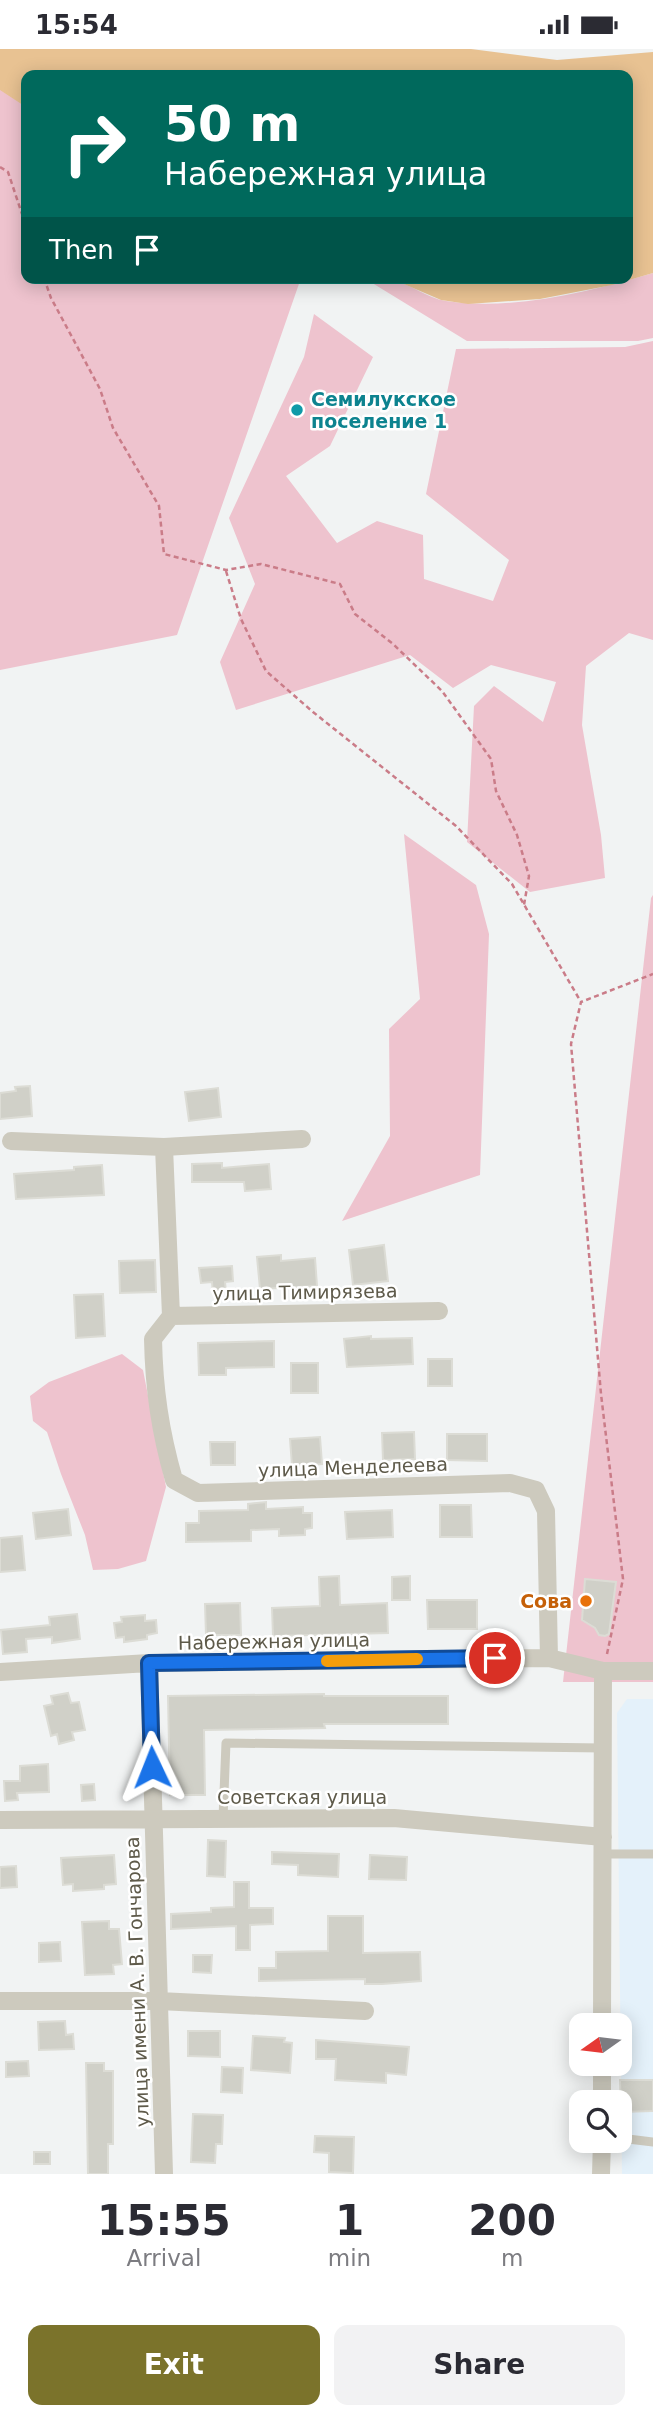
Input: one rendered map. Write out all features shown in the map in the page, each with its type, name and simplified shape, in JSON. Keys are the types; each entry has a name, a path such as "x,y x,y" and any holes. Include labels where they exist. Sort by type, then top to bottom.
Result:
{"street":[{"path":"12,1141 164,1147 302,1139"},
{"path":"164,1147 171,1316"},
{"name":"улица Тимирязева","path":"171,1316 439,1311"},
{"name":"улица Менделеева","path":"171,1316 153,1339 154,1390 174,1480 198,1493 510,1483 536,1490 546,1511 549,1657"},
{"name":"Набережная улица","path":"0,1672 149,1663 549,1657 603,1671 653,1671"},
{"name":"улица имени А. В. Гончарова","path":"149,1663 164,2174"},
{"path":"602,2013 603,1671"},
{"name":"Советская улица","path":"0,1820 394,1818 603,1846"},
{"path":"0,2001 159,2001 365,2011"},
{"path":"601,2174 602,2153"}],"lane":[{"path":"223,1818 226,1743 603,1748"},
{"path":"603,1846 653,1854"},
{"path":"632,2139 653,2141"}],"path":[{"path":"0,166 8,172 21,211"},
{"path":"46,284 100,389 113,428 159,506 164,554 226,570 261,564 340,585 355,614 393,643 442,691 491,759 496,791 517,835 529,876 524,905"},
{"path":"226,570 241,619 265,671 456,826 512,884 580,1002 571,1044 601,1394 623,1579 603,1671"},
{"path":"580,1002 653,974"}],"shaded area":[{"path":"0,49 471,49 557,60 653,52 653,273 633,279 633,70 21,70 21,104 0,90"},
{"path":"0,86 21,102 21,284 299,284 177,635 0,670"},
{"path":"653,273 653,338 638,341 467,341 374,284 405,284 446,301 498,304 551,298 614,284 633,284 633,279"},
{"path":"404,284 615,284 540,299 468,304 441,300"},
{"path":"314,314 373,357 330,446 286,476 337,543 377,521 423,535 424,579 493,601 509,560 426,494 456,349 625,347 653,341 653,640 629,633 586,666 582,725 601,835 605,878 530,892 467,842 474,706 494,686 543,722 556,682 491,665 453,688 410,655 236,710 220,662 255,584 229,518 304,357"},
{"path":"404,834 476,885 489,934 480,1175 342,1221 390,1136 389,1029 420,999"},
{"path":"653,895 653,1682 563,1682 651,898"},
{"path":"122,1354 143,1370 166,1487 146,1561 118,1569 93,1570 85,1535 47,1432 33,1421 30,1396 49,1382"},
{"path":"627,1699 653,1699 653,2174 622,2174 622,2153 632,2153 632,2090 621,2090 621,2076 632,2076 632,2013 620,2013 617,1713"}],"building":[{"path":"30,1086 32,1116 0,1119 0,1093 16,1091 15,1087"},
{"path":"218,1088 221,1117 189,1121 185,1092"},
{"path":"222,1163 222,1168 269,1164 271,1189 245,1191 244,1182 192,1182 192,1164"},
{"path":"102,1165 104,1195 16,1199 14,1174 74,1170 74,1167"},
{"path":"384,1245 388,1281 353,1285 349,1250"},
{"path":"281,1255 281,1261 315,1258 317,1286 260,1289 257,1257"},
{"path":"155,1260 156,1292 120,1293 119,1261"},
{"path":"232,1266 233,1281 225,1282 226,1292 213,1294 212,1282 201,1283 199,1268"},
{"path":"103,1294 105,1336 76,1338 74,1295"},
{"path":"371,1336 371,1339 412,1338 413,1364 347,1367 344,1339"},
{"path":"274,1341 274,1367 226,1368 226,1375 199,1375 198,1343"},
{"path":"428,1359 452,1359 452,1386 428,1386"},
{"path":"291,1363 318,1363 318,1393 291,1393"},
{"path":"414,1432 415,1459 383,1460 382,1433"},
{"path":"447,1434 487,1434 487,1461 447,1460"},
{"path":"320,1437 322,1464 292,1466 290,1439"},
{"path":"210,1442 235,1442 235,1465 211,1465"},
{"path":"266,1502 266,1509 303,1507 303,1513 312,1513 312,1528 305,1529 305,1535 279,1536 279,1529 251,1530 251,1541 186,1542 186,1523 199,1523 199,1511 248,1510 248,1504"},
{"path":"440,1505 471,1505 472,1537 440,1537"},
{"path":"68,1509 71,1535 36,1539 33,1513"},
{"path":"392,1510 393,1537 347,1539 345,1512"},
{"path":"22,1536 25,1570 0,1572 0,1538"},
{"path":"339,1576 340,1605 387,1603 388,1633 273,1636 272,1608 320,1606 319,1577"},
{"path":"410,1576 410,1600 392,1600 392,1577"},
{"path":"585,1579 616,1582 609,1634 605,1636 599,1635 595,1628 582,1620"},
{"path":"427,1600 477,1600 477,1629 428,1629"},
{"path":"240,1603 241,1635 206,1635 205,1604"},
{"path":"77,1614 80,1639 52,1643 52,1637 26,1639 27,1652 3,1654 1,1630 50,1625 49,1617"},
{"path":"145,1615 145,1621 156,1620 157,1633 147,1635 147,1639 124,1642 124,1637 116,1638 114,1623 122,1622 121,1617"},
{"path":"68,1693 71,1703 79,1702 85,1730 72,1732 74,1740 59,1744 57,1734 51,1736 44,1706 53,1704 51,1696"},
{"path":"168,1696 448,1696 448,1724 324,1724 325,1728 204,1730 205,1795 170,1795"},
{"path":"48,1764 49,1792 17,1793 18,1800 5,1801 4,1781 20,1781 20,1766"},
{"path":"94,1784 95,1800 82,1801 81,1785"},
{"path":"208,1840 226,1841 225,1877 207,1876"},
{"path":"272,1852 339,1854 338,1877 298,1875 298,1865 272,1864"},
{"path":"114,1855 116,1884 104,1885 104,1889 73,1891 73,1884 63,1885 61,1858"},
{"path":"370,1855 407,1857 406,1880 369,1879"},
{"path":"16,1866 17,1887 0,1888 0,1867"},
{"path":"234,1882 249,1882 249,1908 273,1908 273,1924 250,1925 250,1950 236,1950 236,1926 171,1929 171,1914 211,1912 211,1908 234,1907"},
{"path":"328,1916 363,1916 363,1953 420,1952 421,1981 365,1984 365,1979 259,1981 259,1968 276,1968 276,1952 328,1951"},
{"path":"109,1921 109,1929 119,1929 122,1964 113,1965 114,1974 85,1975 82,1922"},
{"path":"60,1942 61,1961 39,1962 39,1943"},
{"path":"193,1955 212,1955 211,1973 193,1972"},
{"path":"65,2021 66,2035 73,2034 74,2049 39,2050 38,2022"},
{"path":"188,2031 220,2031 220,2057 188,2056"},
{"path":"253,2036 285,2038 284,2042 292,2043 290,2073 251,2070"},
{"path":"316,2040 409,2047 406,2075 386,2073 386,2083 335,2080 336,2059 316,2059"},
{"path":"28,2061 29,2076 6,2077 6,2062"},
{"path":"86,2063 104,2063 104,2071 113,2071 113,2144 108,2144 108,2174 88,2174"},
{"path":"222,2067 243,2068 242,2093 221,2092"},
{"path":"620,2080 653,2080 653,2111 632,2112 632,2090 620,2090"},
{"path":"193,2114 223,2115 222,2144 216,2144 215,2163 191,2162"},
{"path":"315,2136 354,2137 353,2173 329,2172 329,2153 314,2152"},
{"path":"34,2152 50,2152 50,2164 34,2164"}],"slow traffic":[{"path":"327,1661 417,1659"}],"place":[{"name":"Семилукское поселение 1","path":"297,410"},
{"name":"Сова","path":"586,1601"}],"route":[{"path":"152,1767 149,1663 495,1658"}]}
